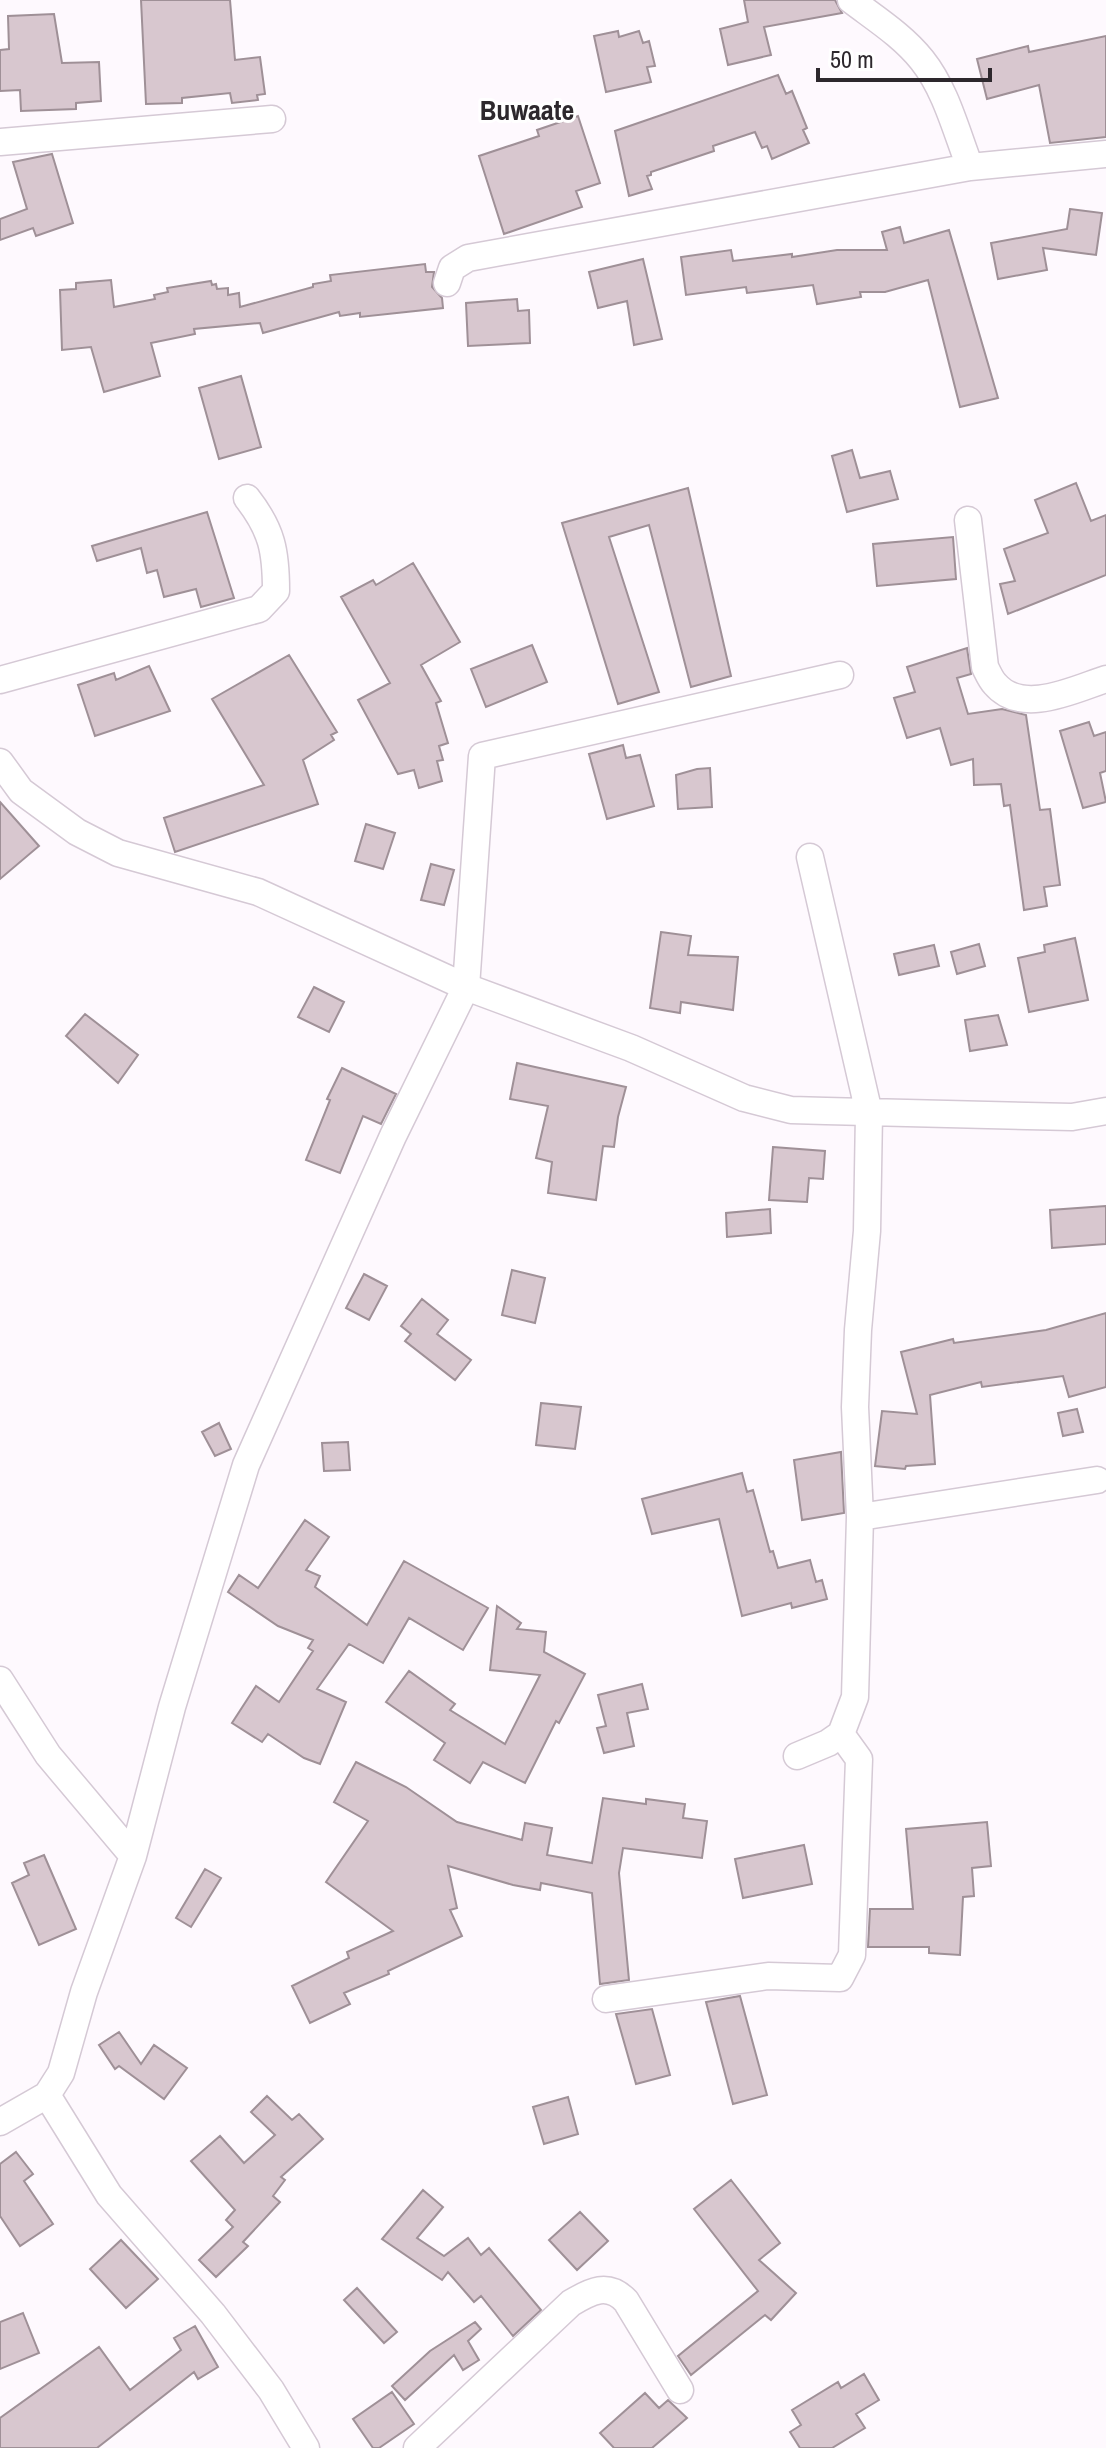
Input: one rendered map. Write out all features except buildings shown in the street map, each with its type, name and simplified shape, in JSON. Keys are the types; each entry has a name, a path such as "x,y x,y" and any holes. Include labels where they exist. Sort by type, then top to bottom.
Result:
{"street":[{"path":"851,0 900,37 923,60 939,85 970,167"},
{"path":"0,142 272,119"},
{"path":"447,283 452,268 468,258 970,167 1106,154"},
{"path":"0,680 259,609 276,591 276,556 262,517 247,498"},
{"path":"968,520 985,667 996,686 1009,695 1042,699 1106,679"},
{"path":"0,2122 47,2095 61,2073 84,1992 133,1856 172,1707 246,1465 393,1136 466,987 482,756 840,675"},
{"path":"0,762 21,791 77,832 118,853 258,892 466,987 631,1048 744,1098 791,1110 869,1113 1072,1117 1106,1111"},
{"path":"797,1756 841,1734 855,1697 860,1517 855,1407 867,1231 869,1113 810,857"},
{"path":"860,1517 1097,1480"},
{"path":"0,1680 48,1755 133,1856"},
{"path":"606,1999 768,1976 840,1978 852,1955 859,1759 841,1734"},
{"path":"47,2095 109,2195 213,2314 271,2390 306,2448"},
{"path":"417,2448 571,2303 596,2290 609,2289 626,2301 680,2390"}],"district":[{"name":"Buwaate","path":"527,110"}]}
